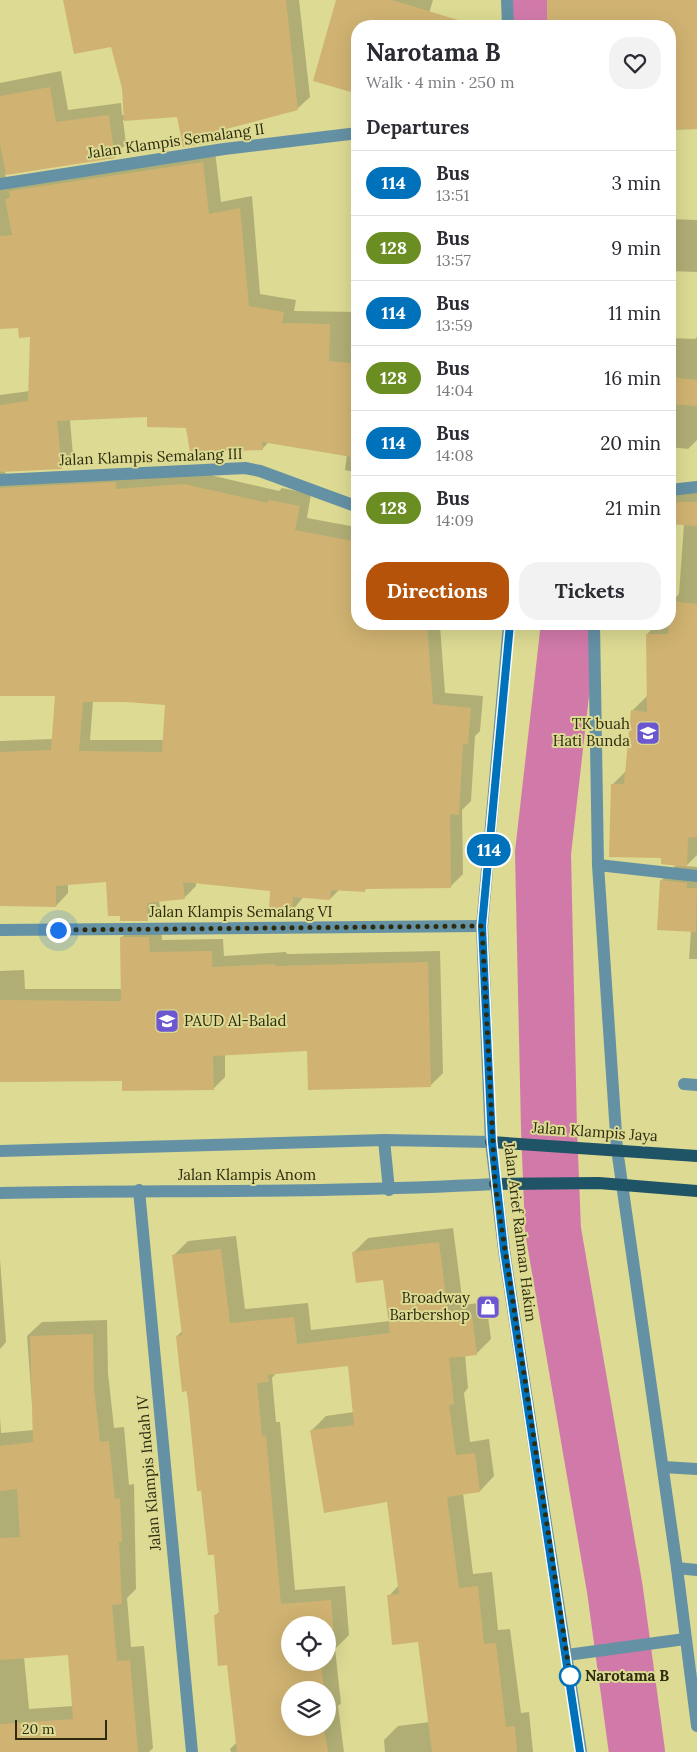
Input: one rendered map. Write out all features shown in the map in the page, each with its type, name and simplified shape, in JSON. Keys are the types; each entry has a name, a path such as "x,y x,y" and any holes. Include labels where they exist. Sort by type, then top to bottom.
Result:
{"main road":[{"name":"Jalan Klampis Jaya","path":"492,1142 617,1149 697,1156"},
{"path":"495,1184 600,1183 697,1191"}],"street":[{"path":"507,0 508,20"},
{"name":"Jalan Klampis Semalang II","path":"0,184 224,149 351,134"},
{"name":"Jalan Klampis Semalang III","path":"0,480 245,468 260,471 351,504"},
{"path":"676,489 697,487"},
{"name":"Jalan Arief Rahman Hakim","path":"509,630 482,926 492,1142 495,1184 580,1752"},
{"path":"594,630 598,865 617,1149 663,1467 685,1638 694,1687 697,1726"},
{"path":"598,865 697,876"},
{"name":"Jalan Klampis Semalang VI","path":"0,930 482,926"},
{"path":"684,1084 697,1085"},
{"path":"384,1140 389,1190"},
{"name":"Jalan Klampis Anom","path":"0,1151 384,1140 492,1142"},
{"name":"Jalan Klampis Anom","path":"0,1193 139,1190 389,1190 495,1184"},
{"name":"Jalan Klampis Indah IV","path":"139,1190 192,1752"},
{"path":"663,1467 697,1469"},
{"path":"677,1568 697,1570"},
{"path":"567,1655 685,1638"}],"building":[{"path":"63,0 286,0 298,110 215,132 217,142 183,147 177,117 124,121 122,88 111,47 74,54"},
{"path":"336,0 392,0 458,20 351,20 351,92 313,81"},
{"path":"547,0 697,0 697,129 676,129 676,20 547,20"},
{"path":"50,87 56,122 109,115 115,158 6,175 0,144 0,96"},
{"path":"203,162 209,214 240,208 249,306 284,312 282,323 330,324 329,361 351,363 351,457 262,442 263,450 190,452 186,428 147,427 147,417 57,421 62,469 0,472 0,405 28,401 30,337 19,338 18,328 0,329 0,236 12,235 5,199 10,198 9,191"},
{"path":"676,377 697,380 697,406 676,404"},
{"path":"116,482 116,489 184,484 268,503 268,500 300,506 295,530 351,541 351,630 427,630 433,704 471,708 468,744 463,744 459,815 450,814 451,888 365,889 365,892 331,890 330,900 293,897 292,912 269,911 270,891 183,882 185,899 147,903 148,921 120,921 120,916 108,916 106,882 56,886 56,907 0,906 0,752 51,750 55,696 0,696 0,488","holes":["83,702 126,702 165,705 162,752 79,751"]},
{"path":"676,502 697,502 697,526 676,524"},
{"path":"676,602 697,604 697,837 688,838 687,867 661,864 661,858 609,857 611,784 624,784 631,710 647,712 646,634 668,634 668,630 676,630"},
{"path":"660,880 687,883 687,888 697,888 696,932 657,930"},
{"path":"120,937 149,937 150,952 212,951 212,967 275,964 275,966 428,962 431,1087 308,1090 307,1051 213,1056 214,1090 122,1091 122,1081 0,1082 0,1000 121,1001"},
{"path":"439,1242 449,1319 472,1316 477,1355 449,1358 454,1404 449,1405 456,1455 475,1453 480,1492 447,1497 459,1588 478,1586 484,1644 496,1643 506,1727 515,1726 517,1752 432,1752 418,1642 392,1645 387,1595 399,1594 387,1502 324,1513 310,1430 354,1425 348,1366 268,1375 269,1382 257,1383 262,1436 266,1435 281,1604 331,1600 332,1616 281,1616 281,1671 322,1671 323,1681 281,1681 281,1736 325,1736 328,1752 237,1752 227,1665 218,1666 214,1615 219,1614 214,1555 208,1555 201,1491 197,1491 187,1391 182,1392 176,1336 182,1335 172,1255 221,1249 230,1323 294,1317 297,1344 390,1333 383,1280 356,1283 352,1252"},
{"path":"93,1334 94,1388 100,1442 109,1441 115,1499 120,1498 122,1542 119,1542 122,1604 112,1605 117,1661 130,1660 138,1752 0,1752 0,1724 73,1719 68,1655 0,1660 0,1538 20,1537 17,1489 0,1491 0,1446 33,1442 30,1336"}],"waterway":[{"path":"534,0 535,20"},
{"path":"568,630 543,853 553,1230 615,1590 637,1752"}],"bus line":[{"name":"114","path":"509,630 482,926 492,1142 495,1184 504,1250 567,1655 580,1752"}],"place":[{"name":"TK buah Hati Bunda","path":"648,733"},
{"name":"PAUD Al-Balad","path":"167,1021"},
{"name":"Broadway Barbershop","path":"488,1307"},
{"name":"Narotama B","path":"570,1676"}],"route":[{"path":"58,930 482,926 495,1184 570,1676"}]}
